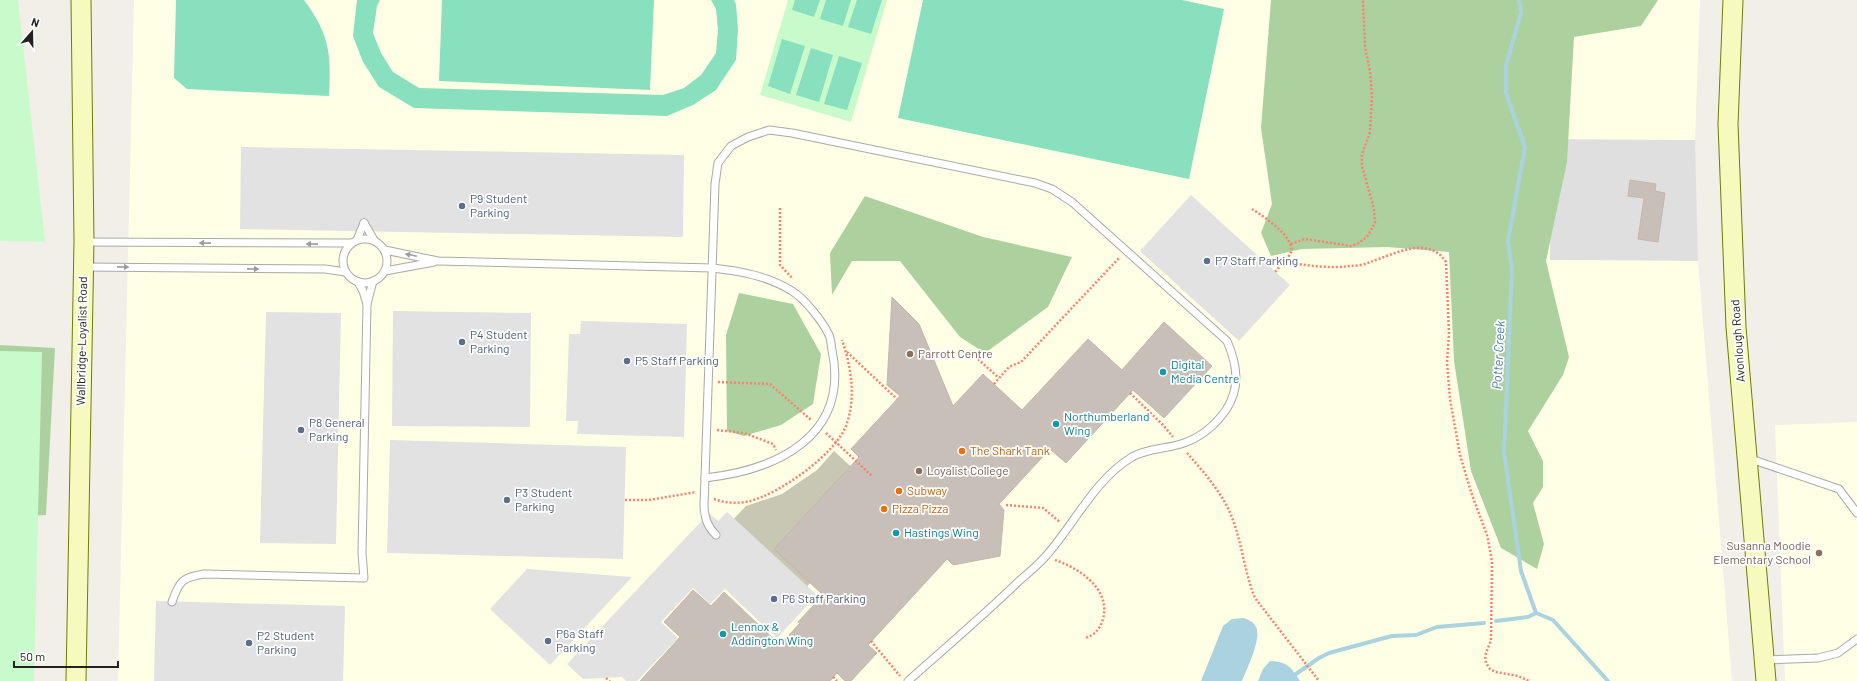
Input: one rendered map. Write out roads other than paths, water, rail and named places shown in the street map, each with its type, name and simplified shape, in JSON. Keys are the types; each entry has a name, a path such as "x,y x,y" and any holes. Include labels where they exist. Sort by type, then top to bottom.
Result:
{"main road":[{"name":"Wallbridge-Loyalist Road","path":"76,681 84,267 81,0"},
{"name":"Avonlough Road","path":"1733,0 1728,124 1736,326 1766,681"}],"lane":[{"path":"716,535 708,526 705,518 704,496 714,184 718,163 731,146 748,137 769,130 792,132 1035,183 1052,189 1072,202 1227,341 1234,356 1237,374 1235,391 1227,408 1216,423 1198,436 1179,444 1153,449 1132,457 1116,469 1101,485 1045,557 991,608 908,681"},
{"path":"367,304 363,291 358,282 346,272 343,265 343,257 346,249 354,242 364,223 374,240"},
{"path":"84,242 354,242 366,238 374,240 380,244 388,256 385,271 374,281 366,283 358,282"},
{"path":"385,250 438,261 712,268 748,273 767,279 794,292 814,313 829,336 834,359 835,381 831,404 819,427 806,441 779,458 747,470 728,475 705,478"},
{"path":"385,271 438,261"},
{"path":"84,267 325,269 346,272"},
{"path":"172,602 179,585 188,576 204,574 364,578 362,553 367,304 374,281"},
{"path":"1747,458 1839,489 1857,513"},
{"path":"1765,660 1818,658 1838,653 1857,638"}],"water":[{"path":"1244,618 1249,620 1256,627 1257,638 1256,646 1242,681 1201,681 1223,626 1232,619"},
{"path":"1270,661 1288,666 1300,681 1258,681 1263,669"}],"waterway":[{"name":"Potter Creek","path":"1519,0 1521,13 1506,65 1506,93 1525,147 1508,241 1512,269 1504,452 1521,571 1536,613 1553,620 1608,681"},
{"path":"1496,621 1528,617 1536,613"},
{"path":"1296,674 1329,653 1392,636 1416,635 1437,627 1484,623"}],"place":[{"name":"P9 Student Parking","path":"462,206"},
{"name":"P7 Staff Parking","path":"1207,261"},
{"name":"P4 Student Parking","path":"462,342"},
{"name":"Parrott Centre","path":"910,354"},
{"name":"P5 Staff Parking","path":"627,361"},
{"name":"Digital Media Centre","path":"1163,372"},
{"name":"Northumberland Wing","path":"1056,424"},
{"name":"P8 General Parking","path":"301,430"},
{"name":"The Shark Tank","path":"962,451"},
{"name":"Loyalist College","path":"919,471"},
{"name":"Subway","path":"899,491"},
{"name":"P3 Student Parking","path":"507,500"},
{"name":"Pizza Pizza","path":"884,509"},
{"name":"Hastings Wing","path":"896,533"},
{"name":"Susanna Moodie Elementary School","path":"1819,553"},
{"name":"P6 Staff Parking","path":"774,599"},
{"name":"Lennox & Addington Wing","path":"723,634"},
{"name":"P6a Staff Parking","path":"548,641"},
{"name":"P2 Student Parking","path":"249,643"}]}
